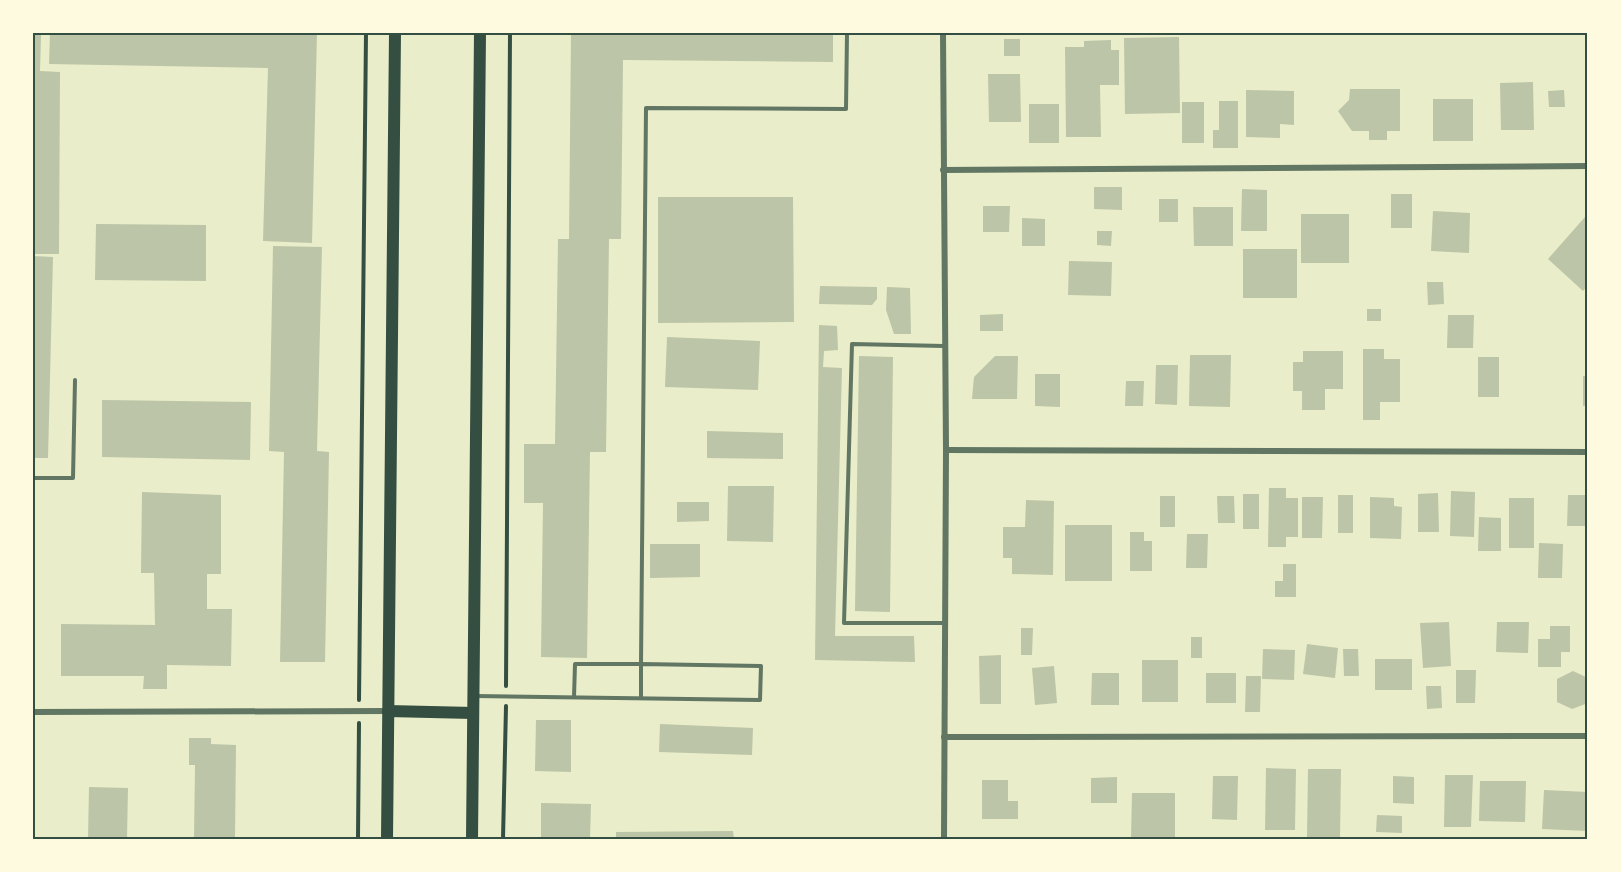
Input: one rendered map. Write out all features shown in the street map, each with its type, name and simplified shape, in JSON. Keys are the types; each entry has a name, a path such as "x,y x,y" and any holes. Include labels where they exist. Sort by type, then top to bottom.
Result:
{"main road":[{"path":"387,839 395,33"},
{"path":"472,839 480,33"},
{"path":"388,711 473,713"}],"street":[{"path":"943,33 946,450 944,839"},
{"path":"943,170 1588,166"},
{"path":"946,450 1588,452"},
{"path":"33,712 388,711"},
{"path":"944,737 1588,736"}],"lane":[{"path":"641,698 646,108 846,109 847,33"},
{"path":"944,346 852,344 844,623 944,623"},
{"path":"33,478 73,478 75,380"},
{"path":"473,696 760,700 761,666 575,664 574,696"}],"path":[{"path":"358,839 366,33"},
{"path":"503,839 510,33"}],"building":[{"path":"50,33 317,33 312,243 263,241 268,68 49,64"},
{"path":"571,33 833,33 833,62 623,60 621,239 609,239 606,452 590,452 587,658 541,657 543,503 524,503 524,444 555,444 558,239 569,239"},
{"path":"33,35 41,35 40,71 60,72 59,254 33,254"},
{"path":"1179,37 1180,113 1125,114 1124,38"},
{"path":"1004,39 1020,39 1020,56 1004,56"},
{"path":"1111,40 1111,50 1119,50 1119,85 1100,85 1101,137 1066,137 1065,47 1084,47 1084,41"},
{"path":"988,74 1020,74 1021,122 989,122"},
{"path":"1533,82 1534,130 1501,130 1500,83"},
{"path":"1350,89 1400,89 1400,131 1387,131 1387,140 1369,140 1369,131 1352,131 1338,111 1349,100"},
{"path":"1246,90 1294,91 1294,125 1280,124 1280,138 1246,137"},
{"path":"1564,90 1565,107 1549,107 1548,91"},
{"path":"1433,99 1473,99 1473,141 1433,141"},
{"path":"1219,101 1238,101 1238,148 1213,148 1213,130 1219,130"},
{"path":"1182,102 1204,102 1204,143 1182,143"},
{"path":"1029,104 1059,104 1059,143 1029,143"},
{"path":"1094,187 1122,187 1122,210 1094,209"},
{"path":"1242,189 1267,190 1267,231 1241,231"},
{"path":"1391,194 1412,194 1412,228 1391,228"},
{"path":"658,197 793,197 794,322 658,323"},
{"path":"1159,199 1178,199 1178,222 1159,222"},
{"path":"983,206 1010,206 1009,232 983,232"},
{"path":"1193,207 1233,207 1233,246 1194,246"},
{"path":"1433,211 1470,213 1469,253 1431,251"},
{"path":"1301,214 1349,214 1349,263 1301,263"},
{"path":"1585,217 1588,219 1588,285 1583,291 1548,259"},
{"path":"1022,218 1045,219 1045,246 1022,246"},
{"path":"96,224 206,225 206,281 95,280"},
{"path":"1097,231 1112,231 1111,246 1097,245"},
{"path":"273,246 322,247 317,451 329,452 325,662 280,662 284,452 269,451"},
{"path":"1243,249 1297,249 1297,298 1243,298"},
{"path":"33,256 53,257 48,458 33,458"},
{"path":"1069,261 1112,262 1111,296 1068,295"},
{"path":"1427,282 1443,282 1444,304 1428,305"},
{"path":"820,286 877,287 877,299 872,305 819,304"},
{"path":"887,287 910,288 911,334 894,334 886,310"},
{"path":"1367,309 1381,309 1381,321 1367,321"},
{"path":"1003,314 1003,331 980,331 980,315"},
{"path":"1448,315 1474,315 1473,348 1447,348"},
{"path":"819,325 837,326 838,350 824,351 823,367 842,368 835,636 914,636 915,662 815,660"},
{"path":"667,337 760,341 758,390 665,387"},
{"path":"1363,349 1384,349 1384,359 1400,359 1400,402 1380,402 1380,420 1363,420"},
{"path":"1303,351 1343,351 1343,389 1325,389 1325,410 1302,410 1302,391 1293,391 1293,362 1303,362"},
{"path":"1190,355 1231,355 1230,407 1189,406"},
{"path":"859,356 893,357 890,612 855,611"},
{"path":"995,356 1018,356 1017,399 972,399 974,377"},
{"path":"1478,357 1499,357 1499,397 1478,397"},
{"path":"1156,365 1178,365 1177,405 1155,404"},
{"path":"1035,374 1060,374 1060,407 1035,406"},
{"path":"1583,376 1588,376 1588,405 1583,406"},
{"path":"1126,381 1144,381 1143,406 1125,406"},
{"path":"102,400 251,402 250,460 102,457"},
{"path":"707,431 783,433 783,459 707,458"},
{"path":"728,486 774,486 773,542 727,541"},
{"path":"1269,488 1286,488 1286,498 1298,498 1298,537 1286,537 1286,547 1268,547"},
{"path":"1451,491 1475,492 1474,537 1450,536"},
{"path":"142,492 221,495 221,574 207,574 207,609 232,609 231,666 167,665 167,689 143,689 144,676 61,676 61,624 155,625 154,573 141,573"},
{"path":"1438,493 1439,532 1418,532 1418,494"},
{"path":"1243,494 1259,494 1259,529 1243,529"},
{"path":"1338,495 1353,495 1353,533 1338,533"},
{"path":"1568,495 1588,495 1588,526 1567,526"},
{"path":"1160,496 1175,496 1175,527 1160,527"},
{"path":"1217,496 1234,496 1235,523 1218,523"},
{"path":"1302,497 1323,497 1322,538 1302,538"},
{"path":"1370,497 1394,498 1394,506 1402,507 1401,539 1370,538"},
{"path":"1509,498 1534,498 1534,548 1509,548"},
{"path":"1026,500 1054,501 1053,575 1012,574 1012,558 1003,558 1003,527 1025,527"},
{"path":"677,502 709,502 709,521 677,522"},
{"path":"1479,517 1501,518 1501,551 1478,551"},
{"path":"1065,525 1112,525 1112,581 1065,581"},
{"path":"1130,532 1144,532 1144,541 1152,541 1152,571 1130,571"},
{"path":"1187,534 1208,534 1207,568 1186,568"},
{"path":"1539,543 1563,544 1562,578 1538,578"},
{"path":"650,544 700,544 700,577 650,578"},
{"path":"1283,564 1296,564 1296,597 1275,597 1275,581 1283,581"},
{"path":"1449,622 1451,666 1423,668 1420,623"},
{"path":"1497,622 1529,622 1528,653 1496,652"},
{"path":"1550,626 1570,626 1570,652 1561,652 1561,667 1538,667 1538,639 1550,639"},
{"path":"1021,628 1033,628 1032,655 1021,655"},
{"path":"1191,637 1202,637 1202,658 1191,658"},
{"path":"1307,644 1338,648 1335,678 1303,674"},
{"path":"1263,649 1295,650 1294,680 1262,679"},
{"path":"1343,649 1358,649 1359,676 1344,676"},
{"path":"1001,655 1001,704 980,704 979,656"},
{"path":"1375,659 1412,659 1412,690 1375,690"},
{"path":"1142,660 1178,660 1178,702 1142,702"},
{"path":"1054,666 1057,703 1035,705 1032,668"},
{"path":"1456,670 1476,670 1475,703 1456,703"},
{"path":"1573,671 1588,678 1588,703 1572,709 1557,702 1557,679"},
{"path":"1092,673 1119,673 1119,705 1091,705"},
{"path":"1206,673 1236,673 1236,703 1206,703"},
{"path":"1246,676 1261,676 1260,712 1245,712"},
{"path":"1426,686 1441,686 1442,708 1427,709"},
{"path":"536,720 571,720 571,772 535,771"},
{"path":"660,724 753,728 752,755 659,752"},
{"path":"189,738 211,738 211,744 236,745 235,839 194,839 195,765 189,765"},
{"path":"1266,768 1296,769 1295,830 1265,830"},
{"path":"1308,769 1341,769 1340,838 1307,837"},
{"path":"1445,775 1473,775 1471,827 1444,827"},
{"path":"1213,776 1238,776 1237,820 1212,819"},
{"path":"1393,776 1414,777 1414,804 1393,803"},
{"path":"1117,777 1117,803 1091,803 1091,778"},
{"path":"982,780 1008,780 1008,801 1018,801 1018,819 982,819"},
{"path":"1480,781 1526,781 1525,822 1479,821"},
{"path":"89,787 128,788 127,839 88,839"},
{"path":"1544,790 1588,792 1588,831 1542,829"},
{"path":"1132,793 1175,793 1175,839 1131,839"},
{"path":"541,803 591,804 590,839 541,839"},
{"path":"1377,815 1402,816 1402,833 1376,832"},
{"path":"733,831 734,839 616,839 616,832"}]}
